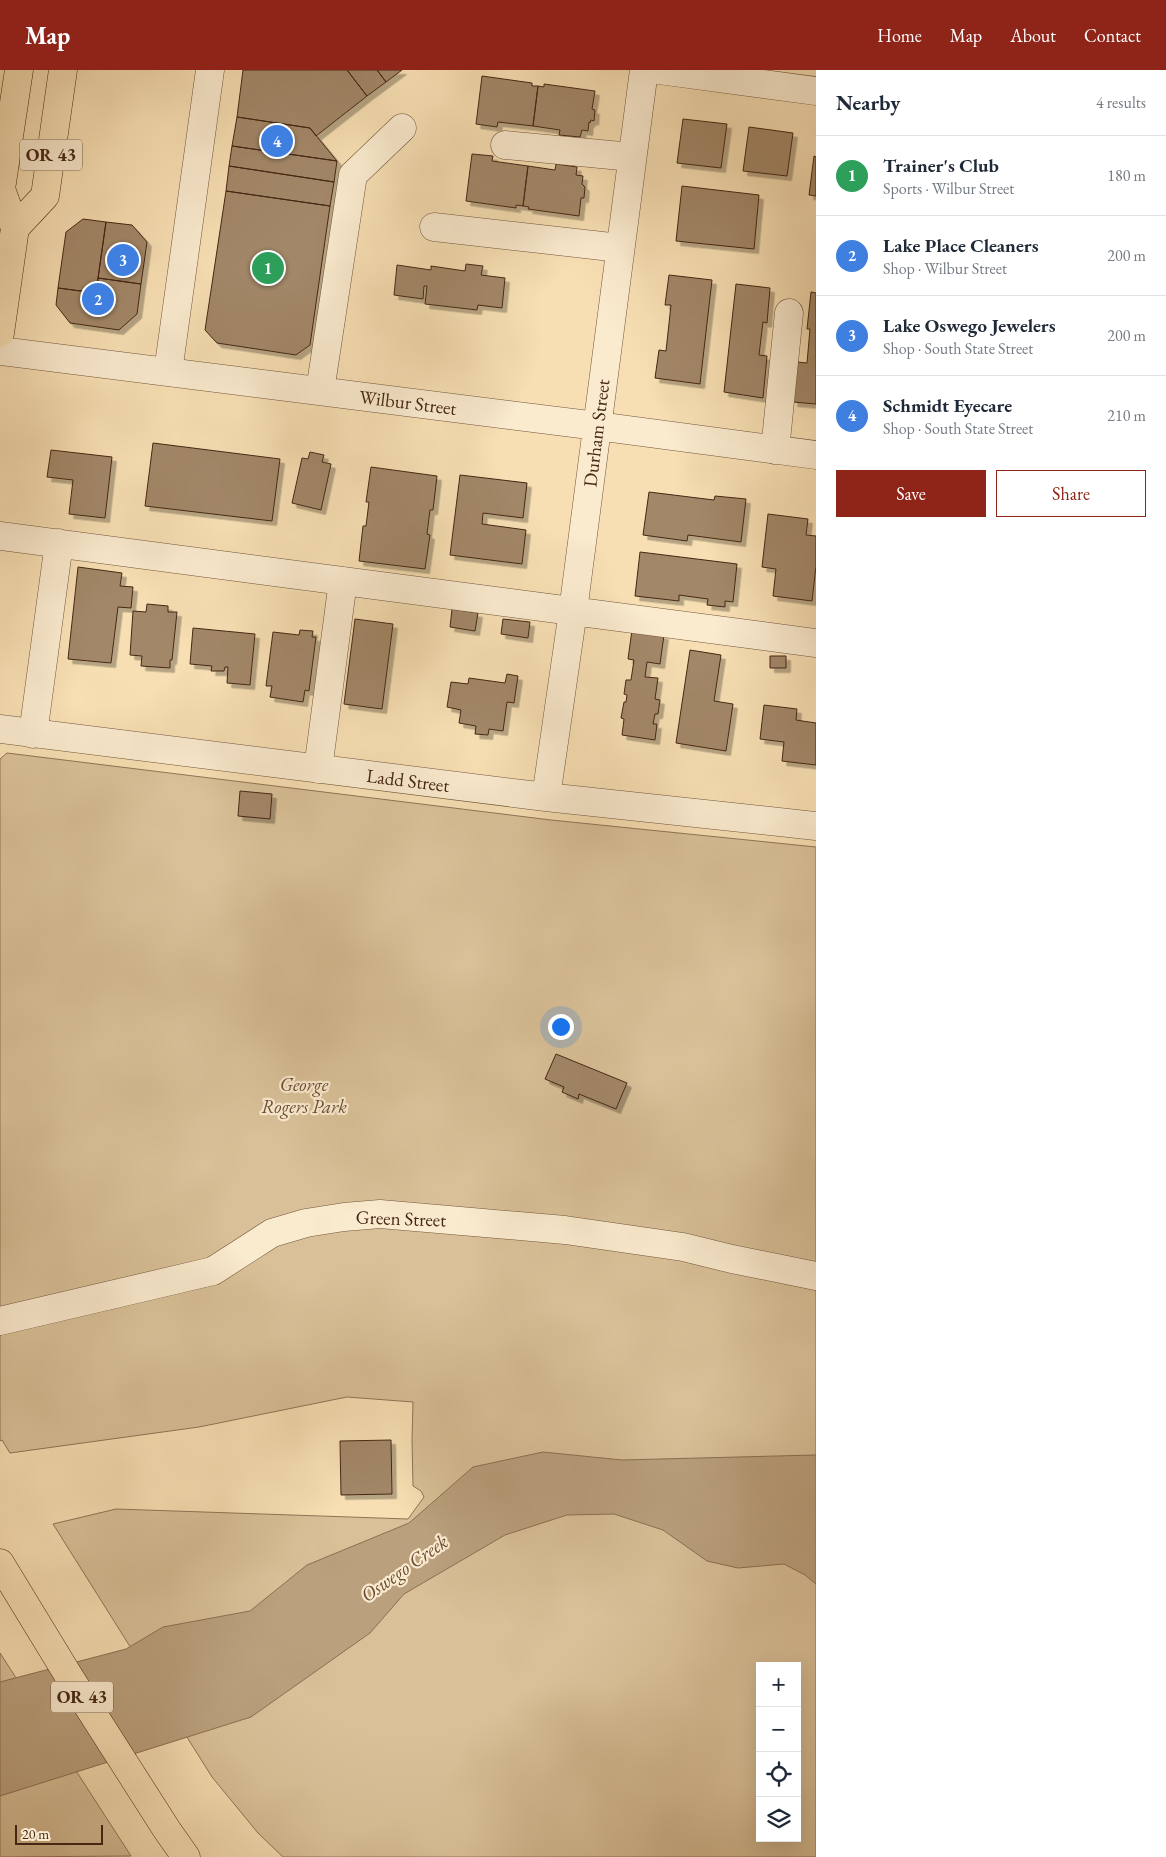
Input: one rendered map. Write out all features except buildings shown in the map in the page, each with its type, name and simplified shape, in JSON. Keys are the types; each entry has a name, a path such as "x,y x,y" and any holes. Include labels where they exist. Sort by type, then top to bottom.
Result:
{"main road":[{"name":"OR 43","path":"0,333 15,228 1,189 20,70"},
{"name":"OR 43","path":"15,228 45,196 63,70"},
{"name":"OR 43","path":"0,1563 70,1678 186,1857"}],"street":[{"name":"Durham Street","path":"546,797 573,611 644,70"},
{"path":"659,70 816,91"},
{"path":"168,372 209,80"},
{"path":"320,391 353,174 402,128"},
{"path":"505,145 632,157"},
{"path":"434,227 620,248"},
{"path":"775,450 789,313"},
{"name":"Wilbur Street","path":"0,351 816,455"},
{"path":"0,536 816,643"},
{"path":"33,734 59,544"},
{"path":"318,769 343,581"},
{"name":"Ladd Street","path":"0,729 546,797 816,826"},
{"name":"Green Street","path":"0,1321 213,1270 272,1233 306,1223 380,1214 565,1230 683,1247 740,1261 816,1276"}],"green space":[{"name":"George Rogers Park","path":"7,753 551,820 816,847 816,1857 283,1857 258,1833 212,1777 53,1524 116,1509 408,1519 424,1497 421,1491 413,1486 413,1402 347,1397 199,1427 10,1453 2,1440 0,1441 0,759"},
{"path":"0,1653 131,1856 0,1857"}],"water":[{"name":"Oswego Creek","path":"543,1452 622,1460 816,1455 816,1584 805,1575 784,1564 738,1568 707,1561 663,1530 614,1514 567,1515 505,1535 404,1594 370,1633 251,1717 0,1796 0,1682 126,1649 163,1627 250,1611 307,1565 409,1523 473,1467"}],"place":[{"name":"Schmidt Eyecare","path":"277,141"},
{"name":"Lake Oswego Jewelers","path":"123,260"},
{"name":"Trainer's Club","path":"268,268"},
{"name":"Lake Place Cleaners","path":"98,299"}]}
